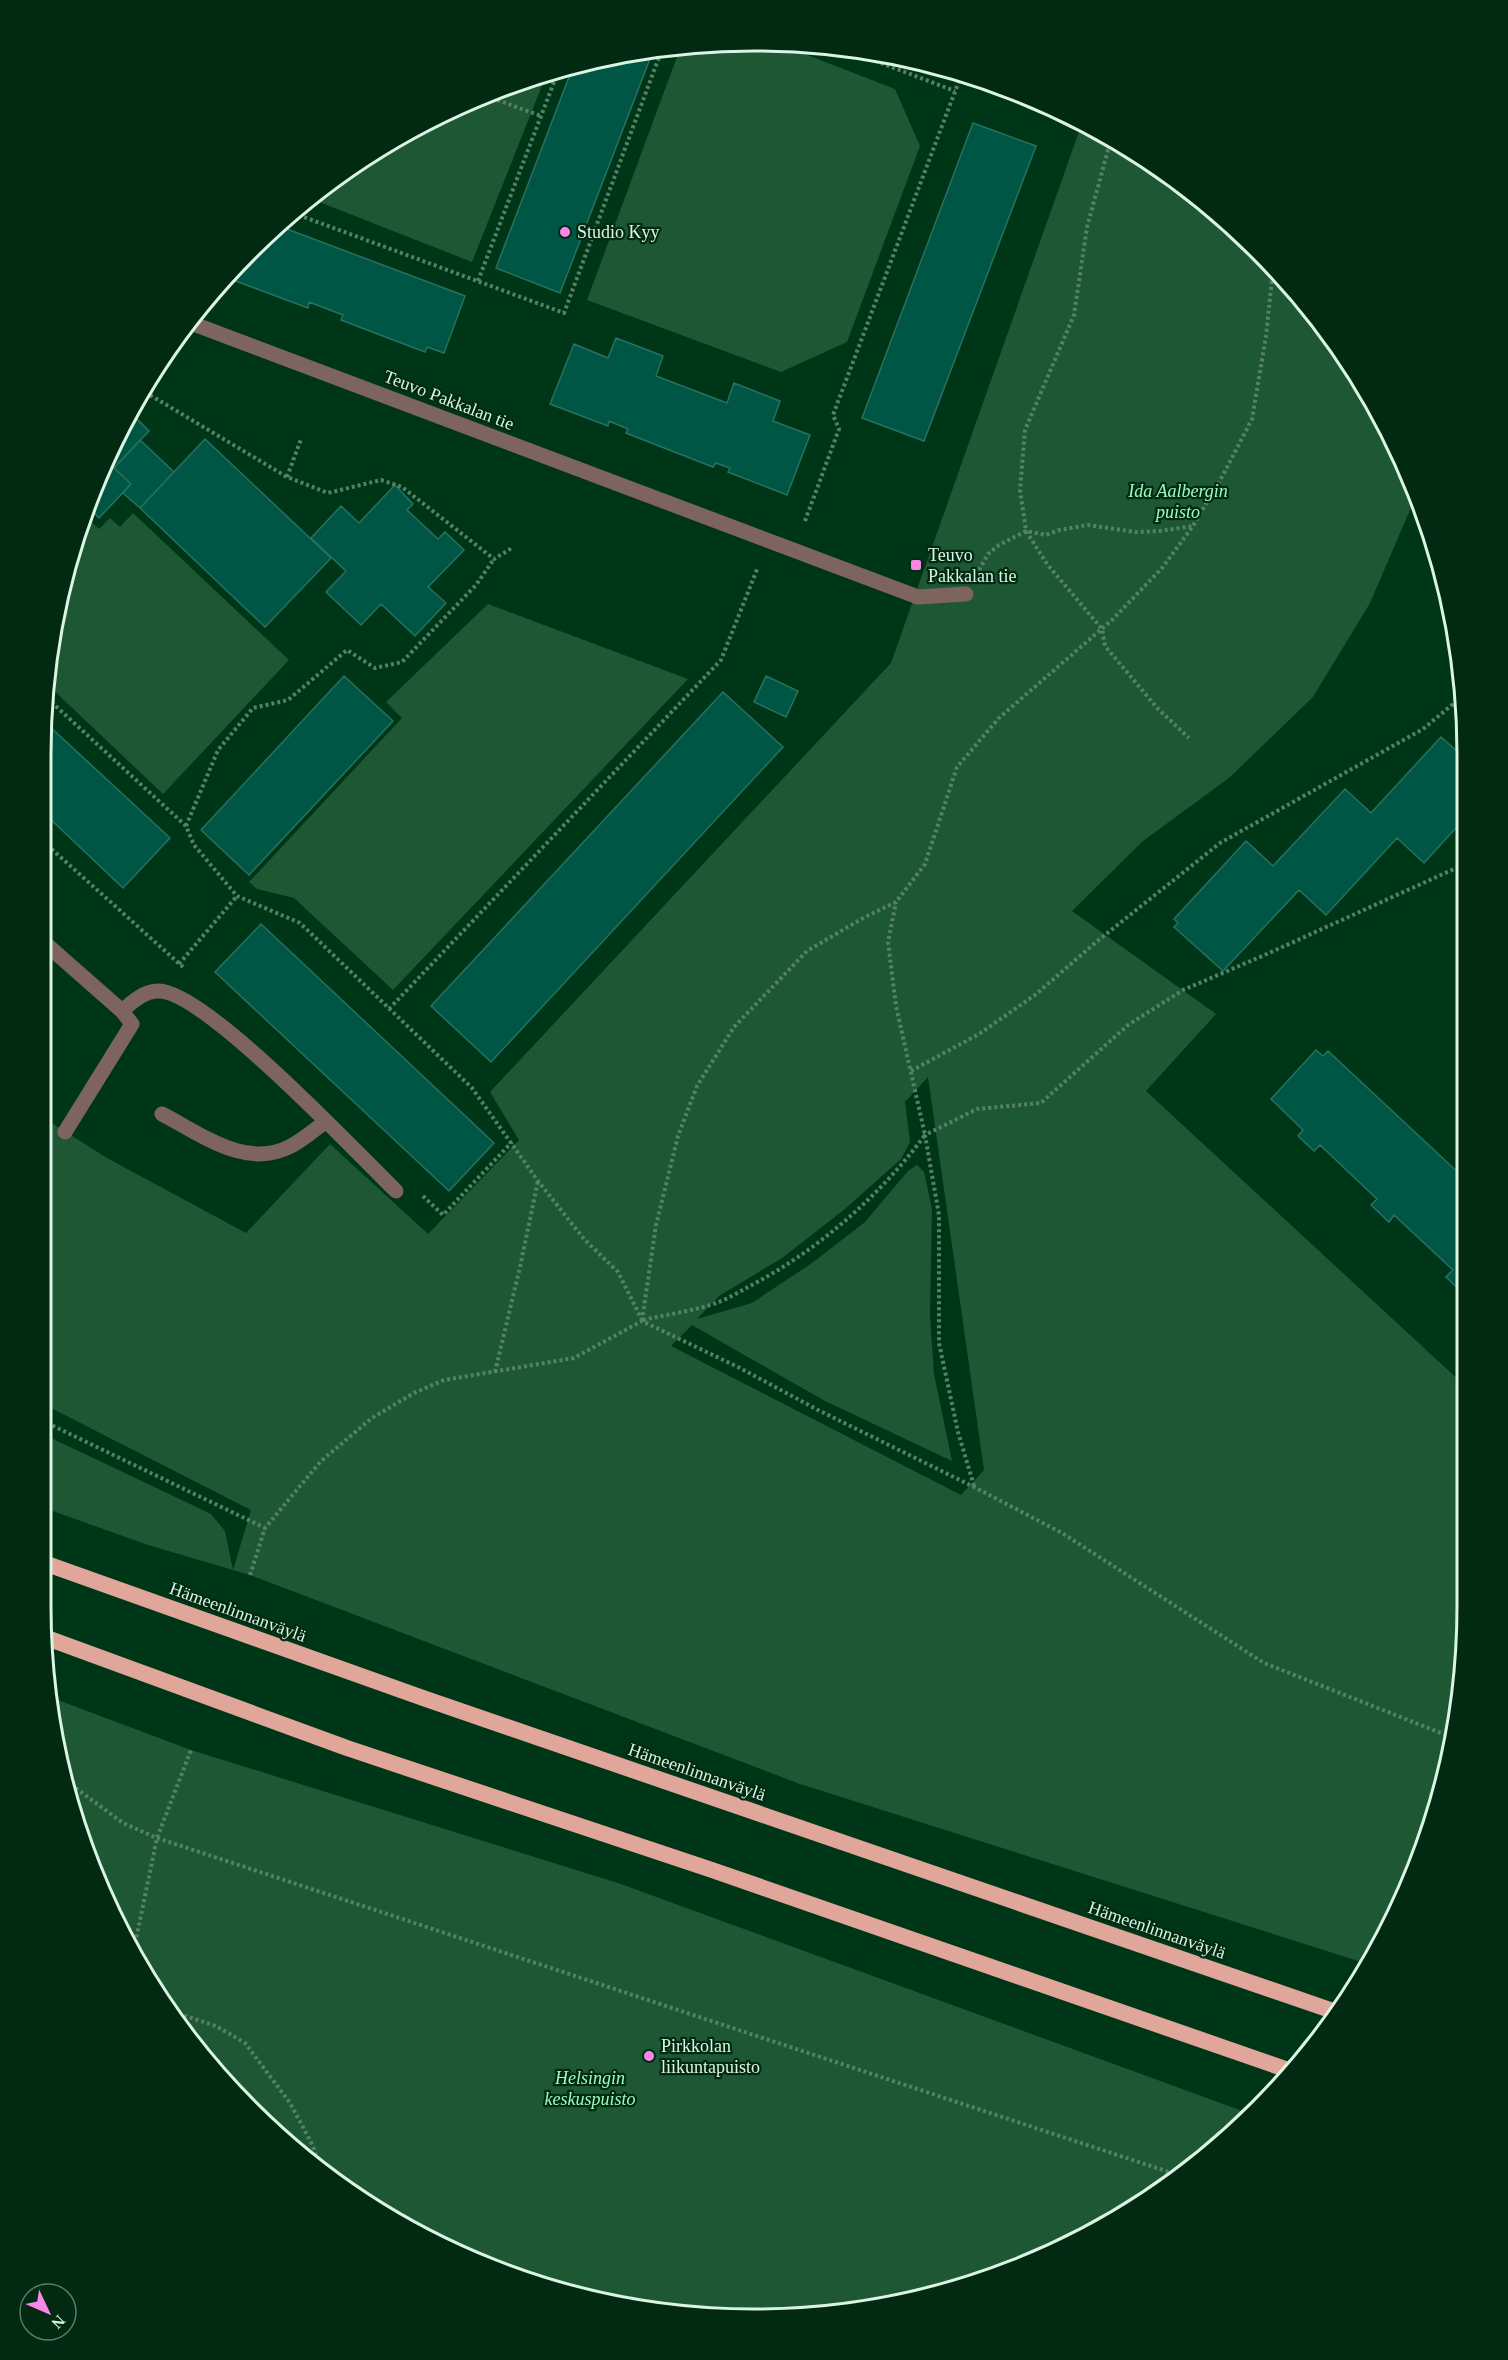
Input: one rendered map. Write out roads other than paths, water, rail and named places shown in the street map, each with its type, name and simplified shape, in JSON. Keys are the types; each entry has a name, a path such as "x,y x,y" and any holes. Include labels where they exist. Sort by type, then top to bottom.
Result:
{"highway":[{"name":"Hämeenlinnanväylä","path":"51,1565 434,1702 1330,2010"},
{"path":"52,1640 347,1748 712,1870 1284,2069"}],"street":[{"name":"Teuvo Pakkalan tie","path":"197,325 918,597 966,594"},
{"path":"51,949 122,1011 132,1024 65,1132"},
{"path":"122,1011 139,997 158,991 175,995 201,1009 257,1055 396,1191"},
{"path":"162,1114 235,1152 261,1155 290,1147 325,1122"}],"place":[{"name":"Studio Kyy","path":"565,232"},
{"name":"Teuvo Pakkalan tie","path":"916,565"},
{"name":"Pirkkolan liikuntapuisto","path":"649,2056"}],"park label":[{"name":"Ida Aalbergin puisto","path":"1178,501"},
{"name":"Helsingin keskuspuisto","path":"590,2088"}]}
